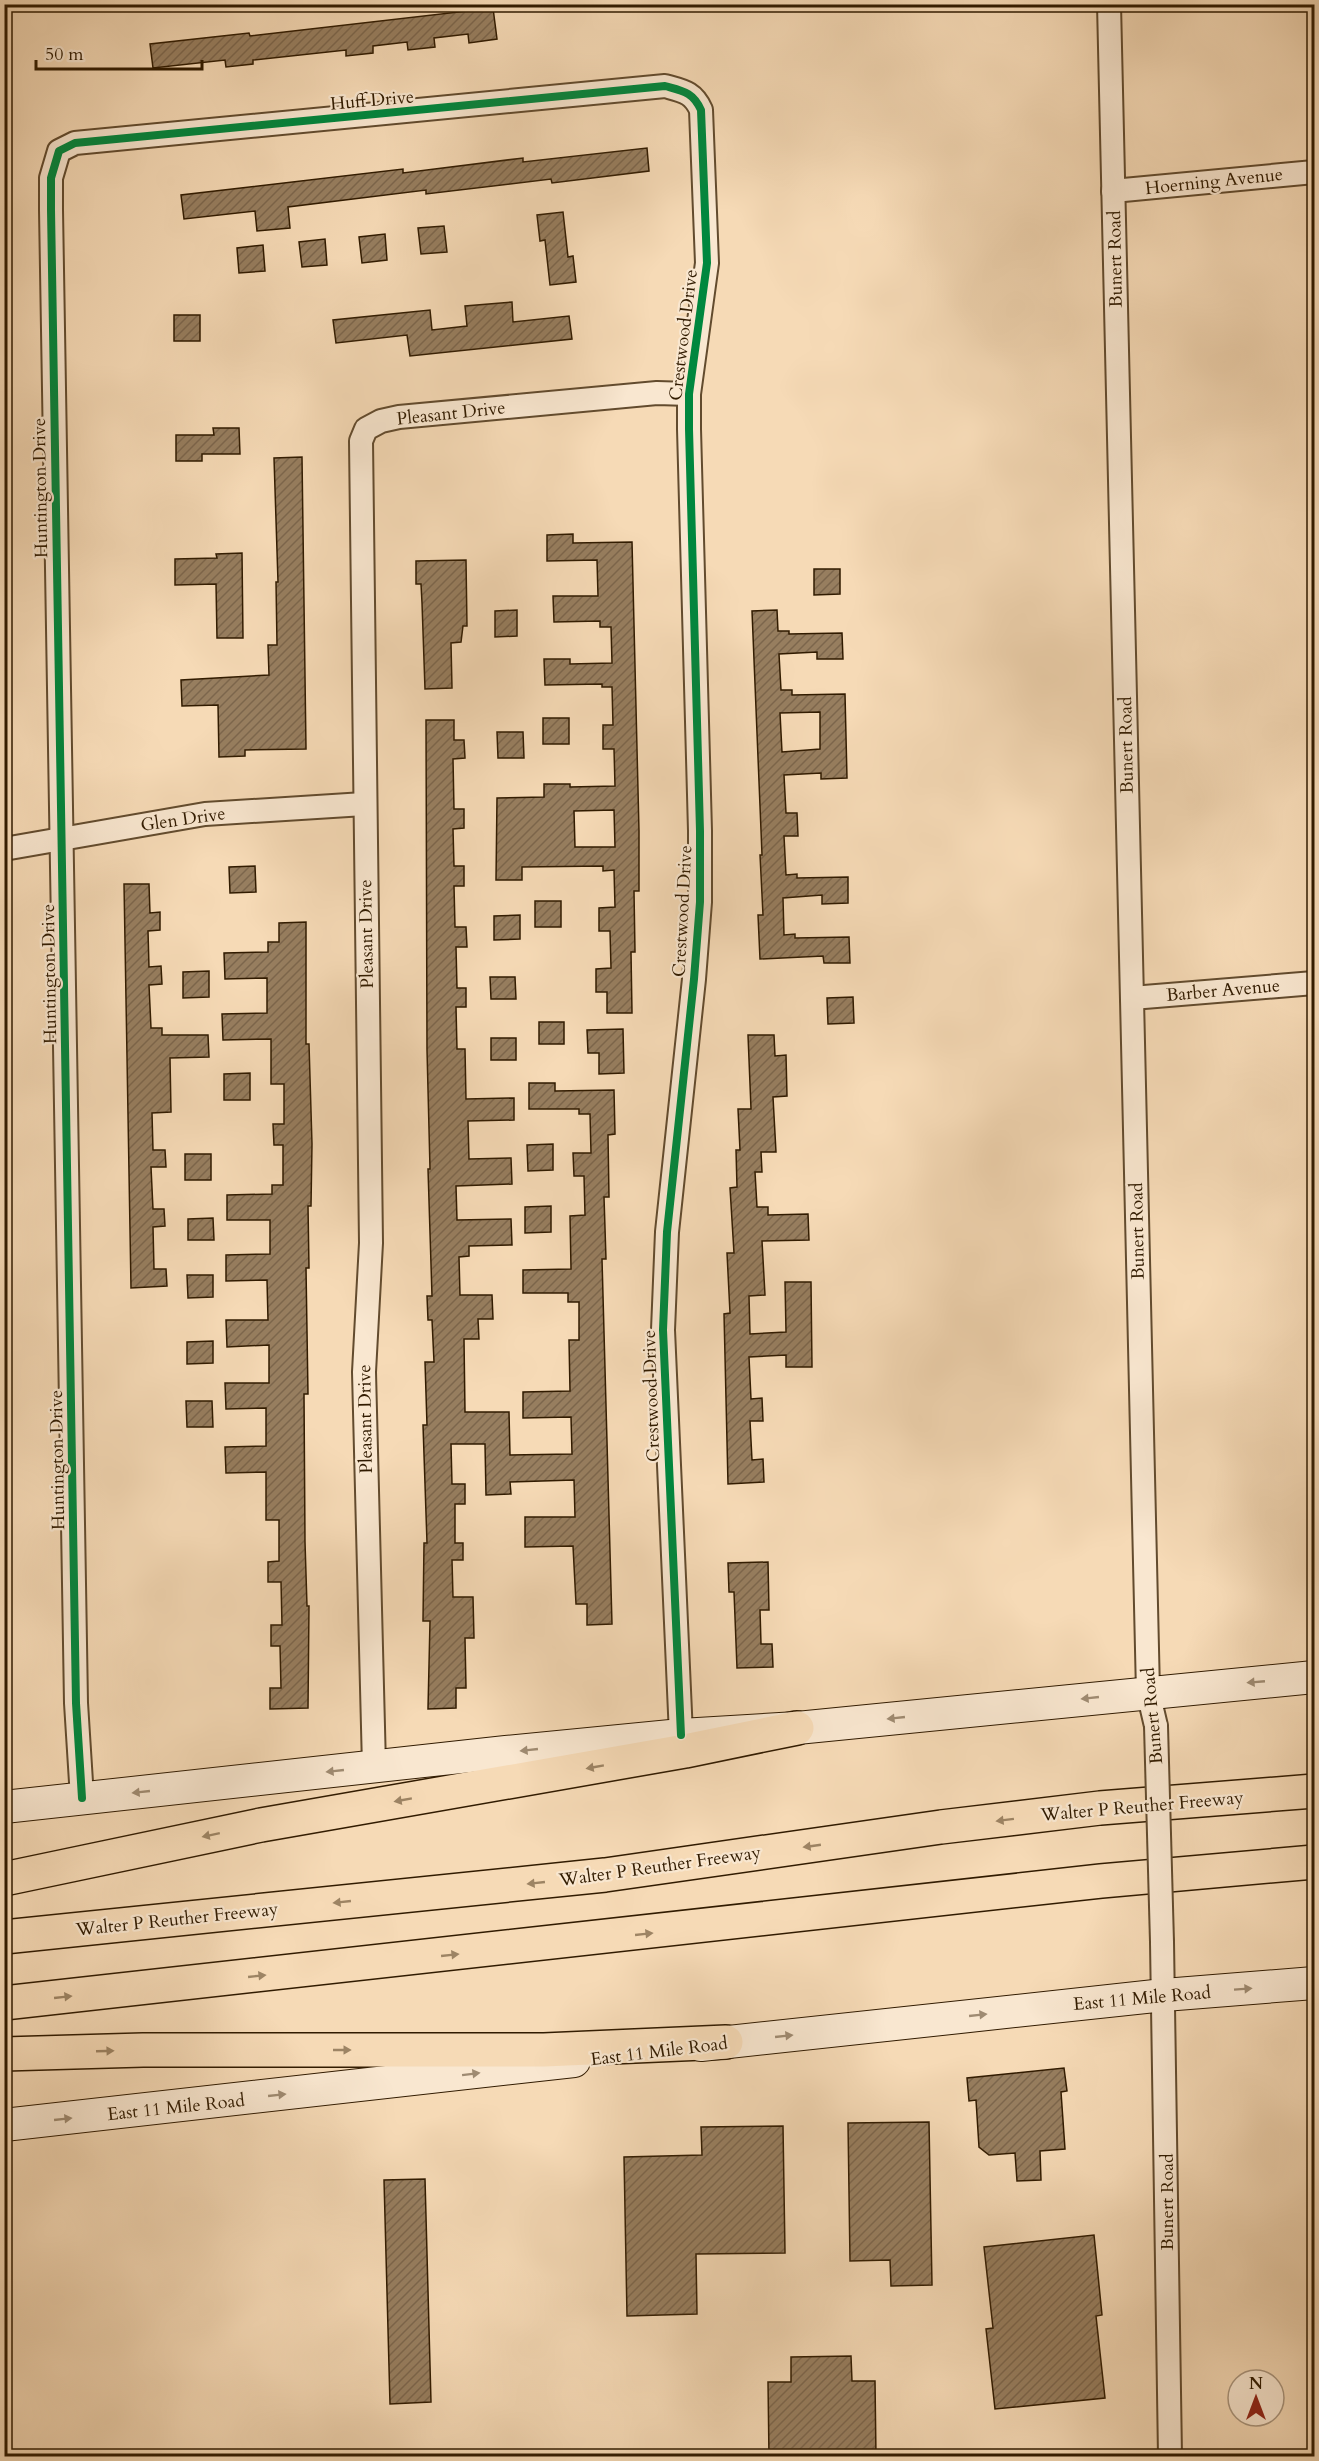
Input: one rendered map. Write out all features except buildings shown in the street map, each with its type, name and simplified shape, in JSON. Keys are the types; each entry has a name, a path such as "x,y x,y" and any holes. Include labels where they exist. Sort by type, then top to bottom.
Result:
{"highway":[{"path":"4,1879 261,1824 685,1751 796,1728"},
{"name":"Walter P Reuther Freeway","path":"4,1937 605,1875 941,1827 1101,1808 1314,1791"},
{"path":"4,2003 1101,1881 1314,1862"},
{"path":"4,2054 143,2050 544,2050 726,2042"}],"main road":[{"path":"4,1807 681,1735 796,1728 1314,1677"},
{"name":"East 11 Mile Road","path":"4,2125 459,2075 726,2042 1164,1995 1314,1983"}],"street":[{"name":"Bunert Road","path":"1109,4 1148,1692 1156,1726 1164,1995 1170,2457"},
{"name":"Huff Drive","path":"59,151 75,143 100,140 665,86 689,92"},
{"name":"Crestwood Drive","path":"681,1735 663,1330 667,1232 700,902 689,394 708,263 704,129 697,100 689,92"},
{"name":"Huntington Drive","path":"59,151 53,164 51,189 76,1703 82,1798"},
{"name":"Hoerning Avenue","path":"1113,191 1314,172"},
{"name":"Pleasant Drive","path":"374,1766 364,1372 371,1243 359,451 366,429 381,421 399,417 657,393 689,394"},
{"name":"Glen Drive","path":"4,849 205,814 364,804"},
{"name":"Barber Avenue","path":"1132,998 1314,983"}],"cycle path":[{"path":"82,1798 76,1703 51,210 51,178 59,151 75,143 665,86 691,96 701,110 707,263 689,394 700,902 667,1232 663,1330 681,1735"}]}
